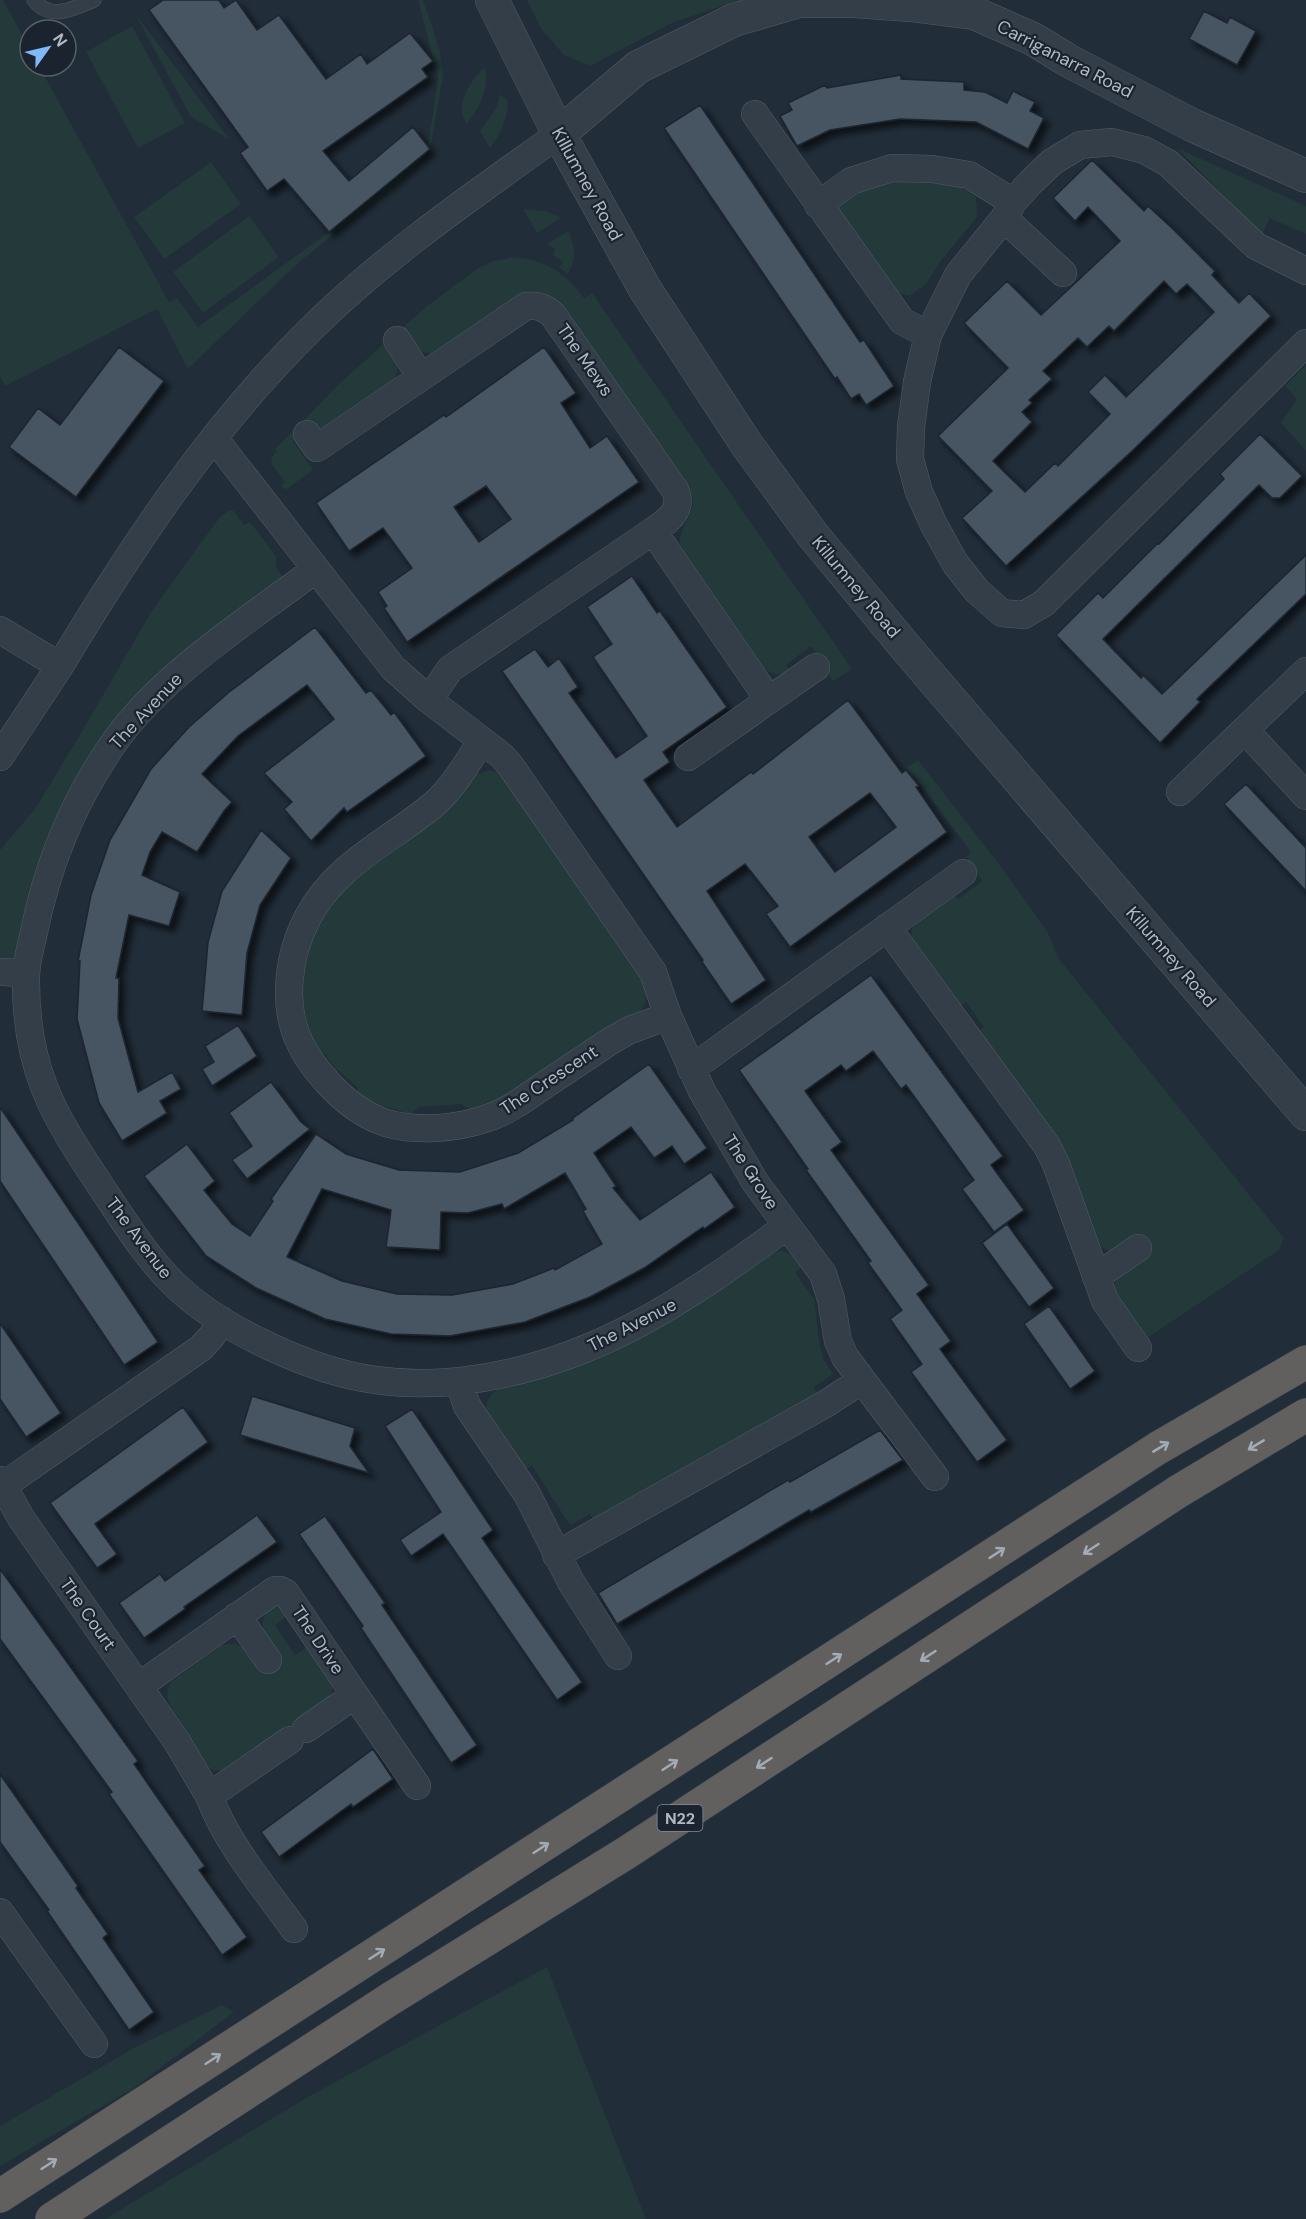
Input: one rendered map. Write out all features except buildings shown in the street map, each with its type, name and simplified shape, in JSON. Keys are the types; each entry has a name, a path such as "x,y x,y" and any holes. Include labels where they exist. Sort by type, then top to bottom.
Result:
{"highway":[{"name":"N22","path":"0,2196 1158,1449 1306,1362"},
{"name":"N22","path":"52,2219 390,1999 626,1853 1179,1491 1306,1415"}],"street":[{"name":"Killumney Road","path":"492,0 559,134 645,289 747,445 812,534 907,649 1306,1114"},
{"name":"Carriganarra Road","path":"559,134 638,67 734,20 799,0 867,2 974,13 1033,39 1069,62 1192,125 1306,176"},
{"path":"755,114 902,321 928,335"},
{"path":"0,757 145,530 238,407 289,352 360,284 447,214 559,134"},
{"path":"1306,271 1256,246 1167,164 1144,150 1112,142 1080,145 1052,162 1030,183 958,275 928,335 910,427 910,459 919,492 955,563 977,591 1002,613 1024,615 1044,603 1306,343"},
{"path":"818,205 851,181 892,168 932,169 969,175 1009,210 1063,273"},
{"name":"The Mews","path":"307,434 317,448 526,306 537,306 546,308 553,315 675,490 678,505 668,521 450,669 429,700"},
{"path":"397,340 421,377"},
{"path":"214,438 393,668 429,700 502,756 510,765 650,968 691,1069 963,873"},
{"path":"653,531 769,700"},
{"name":"The Avenue","path":"316,569 187,667 132,720 109,749 86,786 68,823 13,973 40,1081 65,1130 130,1229 159,1268 184,1294 221,1320 280,1350 333,1371 375,1380 422,1383 459,1382 501,1375 576,1354 676,1304 787,1226"},
{"path":"0,630 60,666"},
{"path":"688,757 816,667"},
{"path":"1180,792 1306,671"},
{"path":"1245,730 1306,796"},
{"name":"The Crescent","path":"481,741 455,780 434,804 341,873 317,901 307,918 298,938 292,964 289,982 290,1002 300,1044 317,1070 336,1092 353,1106 384,1122 430,1129 460,1125 505,1111 612,1040 630,1030 668,1016"},
{"path":"887,927 961,1025 1047,1146 1056,1164 1110,1311 1138,1348"},
{"name":"The Grove","path":"691,1069 755,1182 823,1274 831,1299 840,1349 936,1477"},
{"path":"1096,1277 1138,1248"},
{"path":"2,1483 201,1348 212,1336 221,1320"},
{"path":"556,1555 827,1403 862,1380"},
{"path":"459,1382 467,1406 527,1494 556,1555 579,1596 618,1656"},
{"name":"The Court","path":"2,1483 21,1518 176,1740 209,1796"},
{"name":"The Drive","path":"139,1686 275,1590 280,1590 286,1593 417,1786"},
{"path":"237,1616 268,1660"},
{"path":"294,1929 232,1840 209,1796 355,1695"},
{"path":"0,1912 94,2044"}],"lane":[{"path":"34,0 46,11 59,13 94,0"}],"green space":[{"path":"0,0 3,0 18,27 18,78 46,78 169,302 177,298 198,327 329,232 429,150 438,78 418,0 423,0 433,28 443,75 430,150 412,170 297,264 188,369 157,309 5,386 0,376"},
{"path":"527,0 741,0 674,22 590,66 564,55 542,30"},
{"path":"134,12 138,17 230,140 191,117"},
{"path":"132,26 185,123 138,148 86,52"},
{"path":"485,67 486,82 483,97 467,124 463,117 463,101 474,78"},
{"path":"500,94 508,101 507,114 490,149 480,131 496,108"},
{"path":"1177,148 1306,206 1306,234 1270,218 1262,235"},
{"path":"211,162 241,204 164,259 134,217"},
{"path":"900,178 959,186 976,197 977,217 940,262 926,284 910,296 886,289 832,202"},
{"path":"523,209 546,211 561,218 537,233"},
{"path":"249,216 279,257 203,313 173,272"},
{"path":"568,231 574,258 567,274 559,267 563,262 553,255 555,249 547,244"},
{"path":"513,257 545,264 561,274 584,298 592,293 852,669 833,681 827,672 829,671 811,646 786,665 790,671 786,673 774,674 761,665 680,545 682,532 692,510 692,497 561,306 432,354 418,351 397,363 394,382 324,431 318,424 293,441 313,470 285,490 281,485 285,482 272,465 271,458 277,451 275,449 342,381 427,306 478,268 494,261"},
{"path":"1306,365 1306,451 1281,423 1297,399 1285,386"},
{"path":"228,511 234,511 244,525 250,522 276,556 276,567 283,577 143,690 17,956 0,963 0,850 35,809 151,612 219,518"},
{"path":"918,760 999,864 1047,931 1059,959 1284,1238 1279,1250 1144,1340 1113,1292 1117,1277 1115,1250 1108,1251 1097,1244 979,1032 984,1027 966,1002 960,1006 912,941 914,924 953,893 958,899 982,881 966,857 971,852 907,767"},
{"path":"489,770 500,773 636,966 646,996 645,1003 636,1014 614,1023 499,1100 471,1110 461,1104 419,1107 410,1114 376,1104 358,1095 357,1087 335,1068 324,1053 319,1053 311,1044 303,1007 303,970 316,927 339,891 475,775"},
{"path":"781,1250 795,1256 803,1266 795,1272 814,1299 820,1346 824,1360 833,1374 814,1387 819,1395 595,1522 590,1514 569,1524 532,1466 525,1470 487,1414 486,1406 491,1396 499,1388 567,1370 638,1339 700,1303 767,1255"},
{"path":"279,1606 290,1614 275,1625 295,1655 311,1645 332,1681 330,1696 325,1704 227,1769 218,1771 211,1769 200,1758 185,1727 171,1707 167,1695 169,1686 171,1682 222,1645 235,1644 244,1648 263,1630 264,1618 268,1612"},
{"path":"547,1967 646,2219 105,2219 313,2094"},
{"path":"222,2005 234,2012 134,2088 0,2166 0,2126 134,2048"}]}
